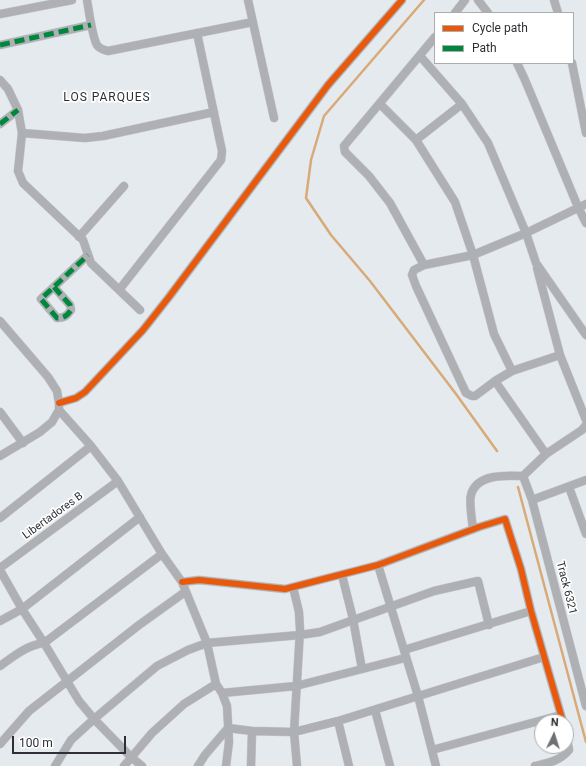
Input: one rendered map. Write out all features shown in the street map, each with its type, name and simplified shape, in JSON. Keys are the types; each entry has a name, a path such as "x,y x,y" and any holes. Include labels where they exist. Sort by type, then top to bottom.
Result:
{"street":[{"path":"0,14 72,0"},
{"path":"87,0 91,25 97,45 108,51 253,22"},
{"path":"248,0 274,118"},
{"path":"0,456 23,443 52,422 59,406 85,392 143,330 203,253 251,186 328,85 402,0"},
{"path":"456,12 465,0"},
{"path":"478,0 487,12"},
{"path":"554,0 558,12"},
{"path":"0,45 91,25"},
{"path":"119,290 221,160 222,151 198,33"},
{"path":"424,265 390,203 369,176 345,152 344,146 434,38"},
{"path":"420,56 462,104 488,143 526,233 536,263 560,355 586,420"},
{"path":"517,64 586,223"},
{"path":"572,64 586,133"},
{"path":"0,80 8,89 18,110 22,133 18,170 23,183 83,240 91,263 140,310"},
{"path":"380,104 416,140 455,202 473,255 494,334 512,371"},
{"path":"416,140 462,104"},
{"path":"0,124 18,110"},
{"path":"22,133 85,138 103,136 214,112"},
{"path":"79,237 124,186"},
{"path":"560,355 512,371 495,380 475,396 466,393 412,275 414,270 424,265 473,255 526,233 586,204"},
{"path":"54,287 88,255"},
{"path":"536,263 586,335"},
{"path":"0,321 48,377 57,391 59,406 118,481 162,554 182,582 207,643 216,684 222,693 227,706 230,742 226,766"},
{"path":"495,380 546,454"},
{"path":"0,412 23,443"},
{"path":"473,529 470,495 476,485 486,479 494,477 523,476 546,454 585,430"},
{"path":"0,518 91,446"},
{"name":"Track 6321","path":"523,476 532,500 586,706"},
{"path":"532,500 586,480"},
{"name":"Libertadores B","path":"0,569 118,481"},
{"path":"569,487 586,534"},
{"path":"0,620 22,609 140,516"},
{"path":"182,582 199,580 285,589 378,565 505,518 522,569 531,611 561,714"},
{"path":"0,666 16,654 34,644 44,643 162,554"},
{"path":"378,565 418,696 436,766"},
{"path":"0,569 22,609 68,681 79,702 94,719 142,766"},
{"path":"342,575 353,619 362,669"},
{"path":"55,766 71,740 157,666 188,650 207,643 320,632 353,619 434,592 478,581 489,625"},
{"path":"293,587 299,612 300,635 294,732 297,766"},
{"path":"0,744 29,711 185,592"},
{"path":"222,693 296,686 362,669 531,611"},
{"path":"228,728 252,731 294,732 375,710 544,657"},
{"path":"124,766 152,733 184,704 216,684"},
{"path":"375,710 390,766"},
{"path":"338,721 349,766"},
{"path":"432,750 534,725"},
{"path":"198,766 205,755 228,728"},
{"path":"251,766 252,731"},
{"path":"536,766 555,761 566,754"}],"waterway":[{"path":"424,0 324,116 311,160 306,198 331,235 370,281 456,394 497,451"},
{"path":"518,487 586,742"}],"marked path":[{"path":"0,45 91,25"},
{"path":"0,124 18,110"},
{"path":"54,287 70,305 71,310 62,318 57,318 41,299 88,255"}],"cycle path":[{"path":"59,403 76,398 85,392 143,330 328,85 402,0"},
{"path":"182,582 199,580 285,589 378,565 479,527 505,519 521,569 531,611 561,714"}],"district":[{"name":"LOS PARQUES","path":"107,98"}]}
